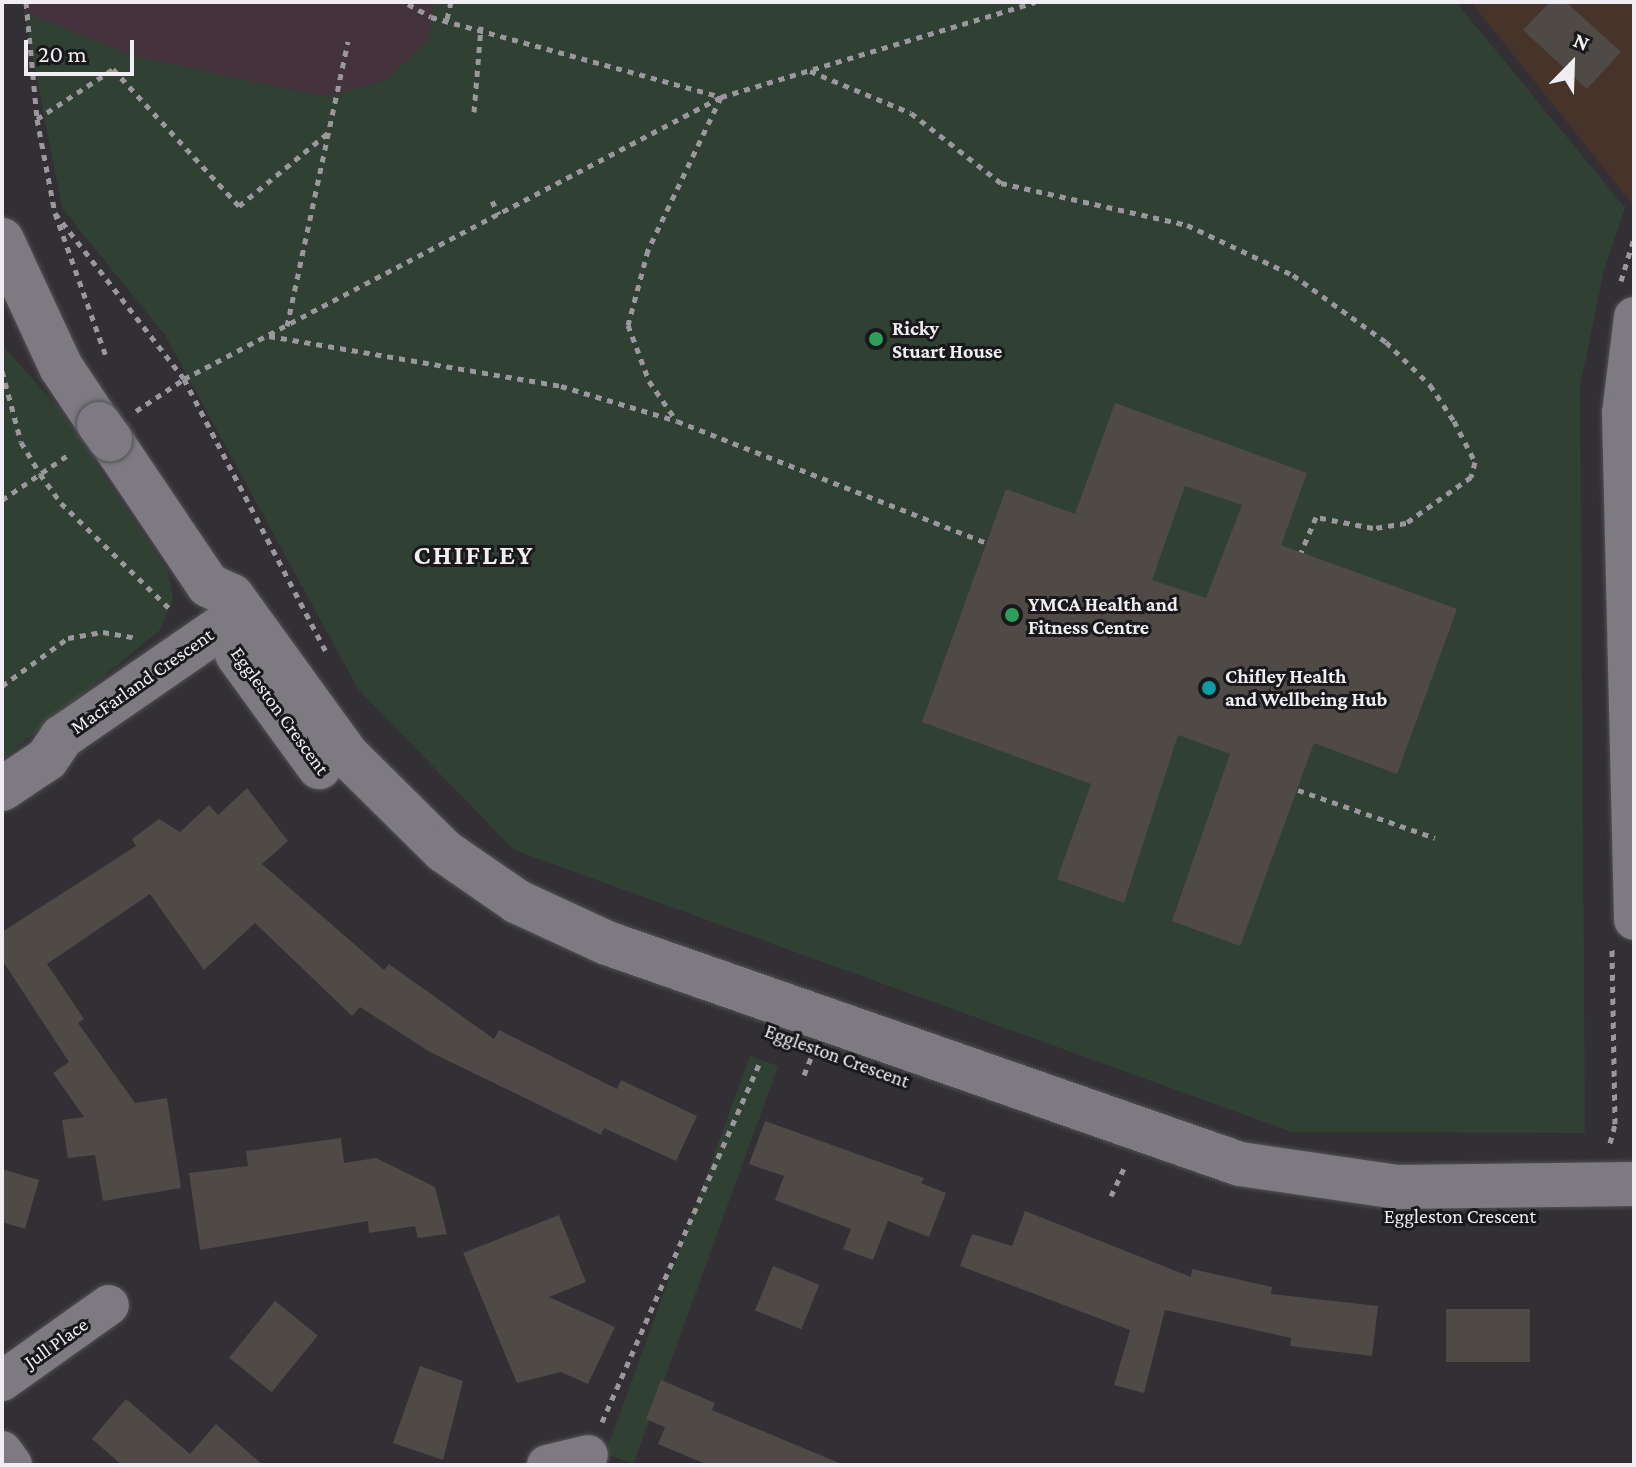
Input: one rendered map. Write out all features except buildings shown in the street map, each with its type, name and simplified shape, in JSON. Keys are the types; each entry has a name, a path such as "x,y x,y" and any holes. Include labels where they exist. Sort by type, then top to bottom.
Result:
{"street":[{"name":"Eggleston Crescent","path":"2,240 61,367 105,431 191,592 232,596 239,630 323,773 425,874 503,929 595,971 1232,1193 1395,1218 1634,1215"},
{"path":"1634,317 1622,413 1631,690 1634,920"},
{"name":"Eggleston Crescent","path":"239,630 347,755 444,851 518,902 607,943 1240,1164 1397,1187 1634,1184"},
{"name":"MacFarland Crescent","path":"2,789 47,759 77,758 239,630"},
{"name":"Jull Place","path":"2,1381 109,1305"},
{"path":"2,1451 12,1465"},
{"path":"547,1465 588,1455"}],"path":[{"path":"26,2 37,119 55,213 110,369"},
{"path":"447,19 451,2"},
{"path":"2,500 184,379 721,97 1035,2"},
{"path":"408,4 447,19 481,26 721,97"},
{"path":"474,112 481,26"},
{"path":"287,326 348,41"},
{"path":"37,119 113,69 239,206 329,132"},
{"path":"809,71 911,113 1001,183 1187,225 1293,275 1386,342 1430,385 1454,421 1475,462 1471,477 1406,523 1373,528 1316,517 1301,552"},
{"path":"677,421 649,381 628,325 648,250 721,97"},
{"path":"492,201 499,214"},
{"path":"55,213 184,379 334,668"},
{"path":"267,336 561,386 677,421 987,543"},
{"path":"2,371 21,442 40,474 61,503 173,613"},
{"path":"166,620 191,592"},
{"path":"2,686 68,638 103,632 150,640"},
{"path":"1298,790 1435,838"},
{"path":"588,1455 761,1060"},
{"path":"1595,1143 1615,1143"}],"shaded area":[{"path":"26,2 437,2 429,39 386,80 326,97 134,56 24,12"},
{"path":"1471,2 1634,2 1634,206"}],"green space":[{"path":"434,2 1456,2 1625,208 1604,270 1580,386 1585,1133 1292,1132 514,850 358,689 165,335 62,208 24,12 134,56 326,97 386,80 429,39"},
{"path":"2,345 57,406 168,571 173,599 160,630 2,760"},
{"path":"750,1056 778,1066 634,1464 605,1453"}],"place":[{"name":"Ricky Stuart House","path":"876,339"},
{"name":"YMCA Health and Fitness Centre","path":"1012,615"},
{"name":"Chifley Health and Wellbeing Hub","path":"1209,688"}],"district":[{"name":"CHIFLEY","path":"474,555"}]}
